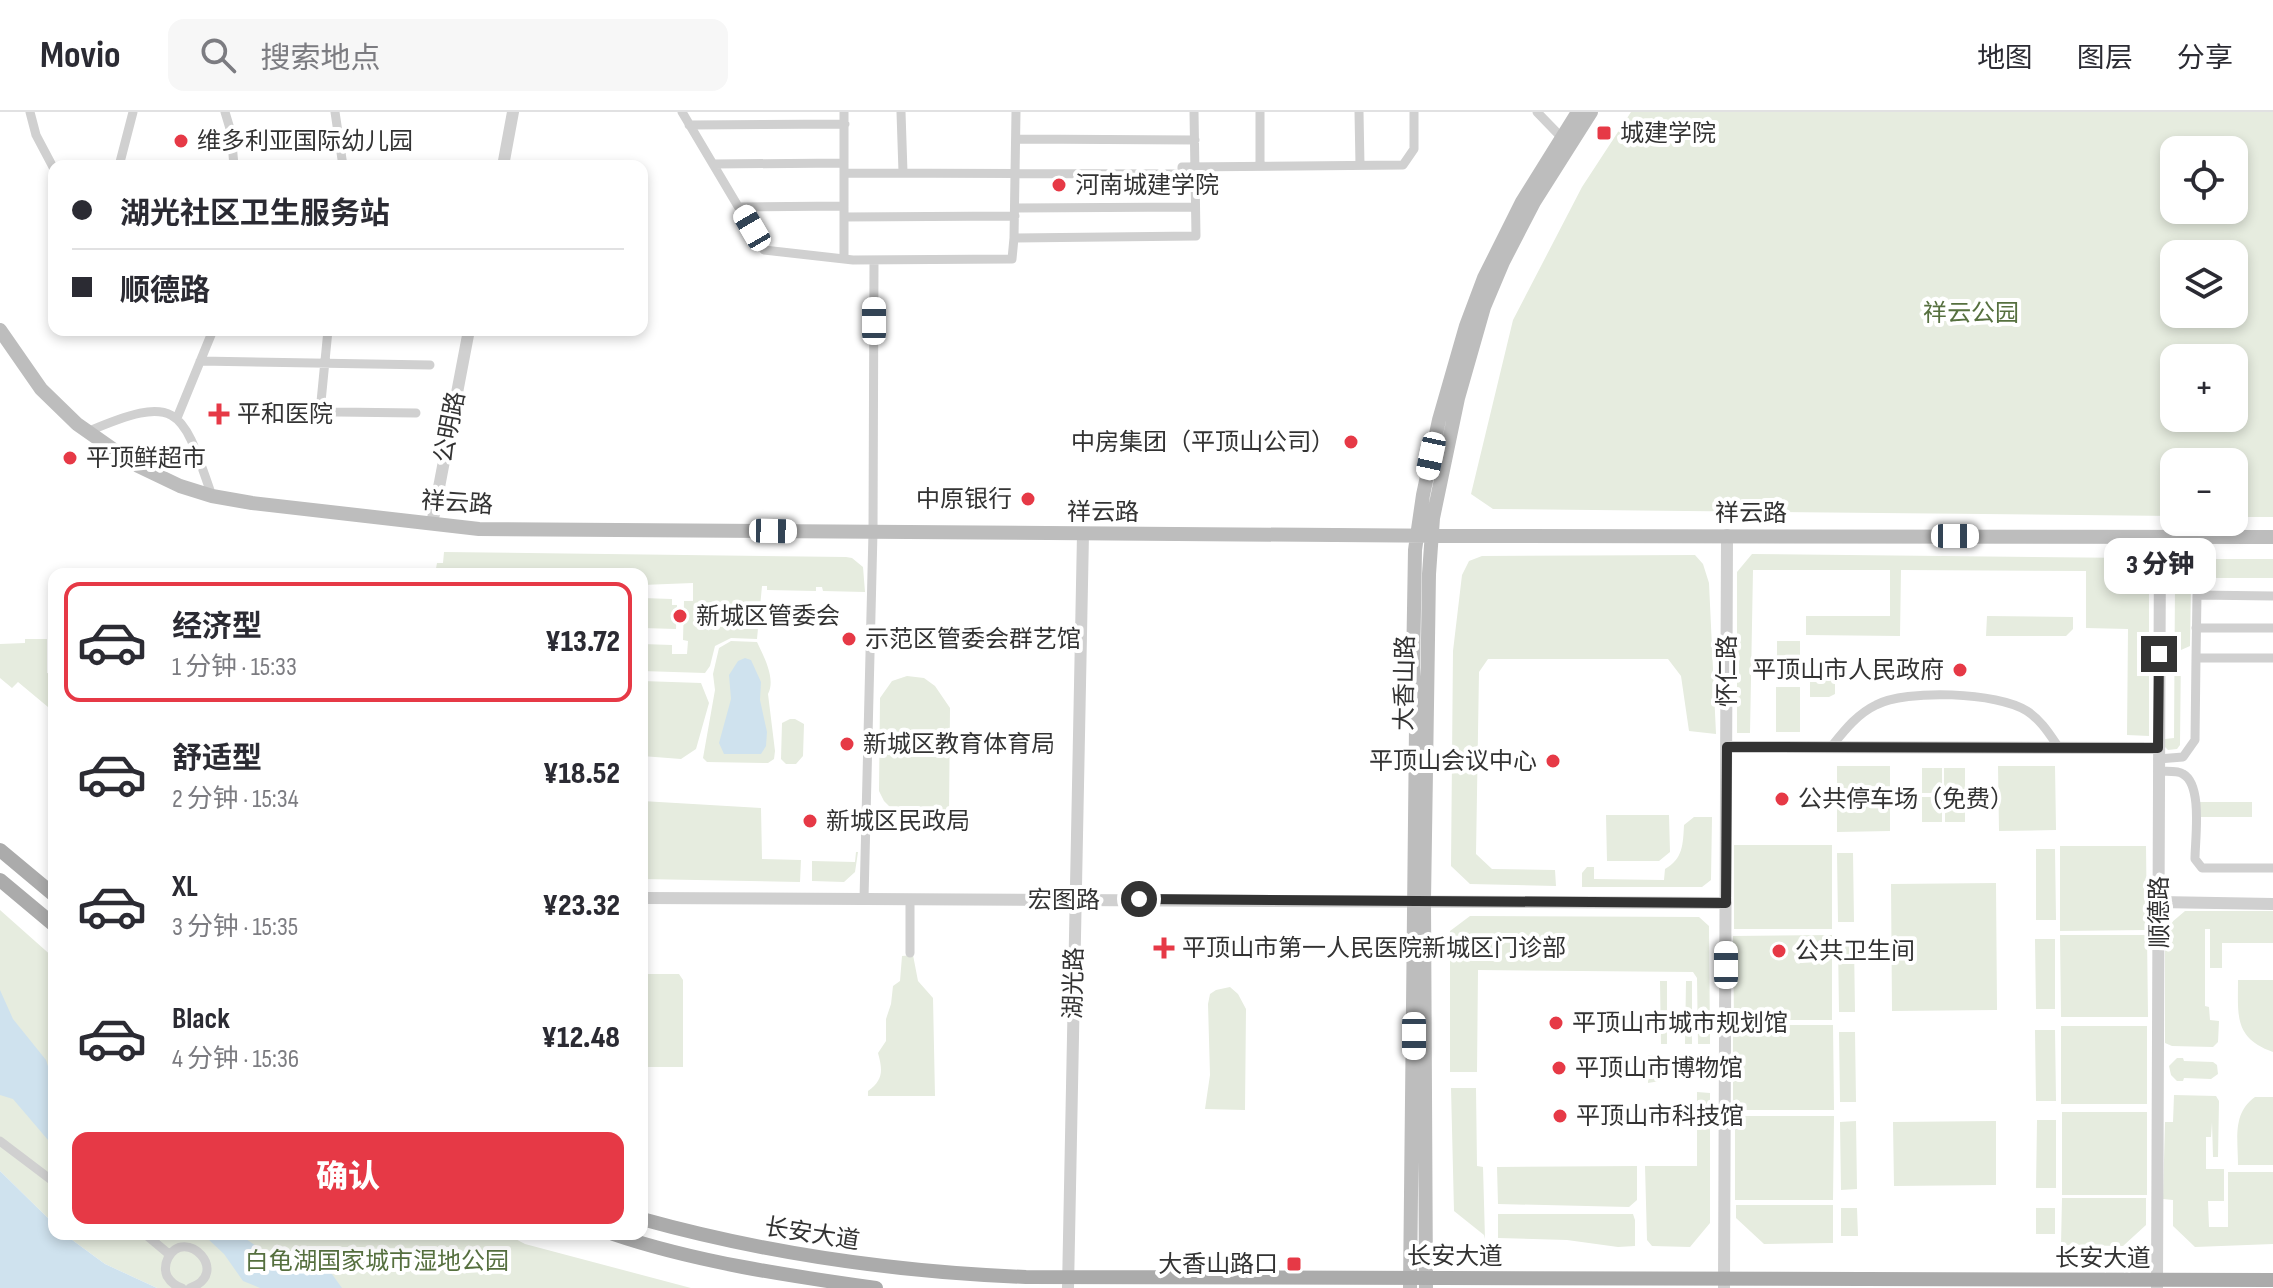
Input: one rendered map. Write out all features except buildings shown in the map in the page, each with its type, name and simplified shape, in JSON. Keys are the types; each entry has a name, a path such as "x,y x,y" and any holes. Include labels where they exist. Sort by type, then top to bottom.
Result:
{"main road":[{"name":"大香山路","path":"1410,1283 1424,536 1484,307 1578,112"},
{"name":"大香山路","path":"1565,141 1591,112"},
{"name":"祥云路","path":"0,330 41,389 87,432 148,472 180,486 212,496 317,512 479,529 1424,536 2273,537"},
{"path":"0,850 48,890"},
{"path":"0,880 48,920"},
{"name":"大香山路","path":"1419,900 1426,1283"},
{"name":"长安大道","path":"648,1221 715,1239 848,1263 1068,1283 2157,1284 2273,1280"},
{"name":"长安大道","path":"636,1240 722,1262 876,1288"}],"street":[{"path":"30,112 36,135 49,160"},
{"path":"121,160 133,112"},
{"path":"225,112 231,132 233,160"},
{"path":"335,112 342,160"},
{"path":"504,160 513,112"},
{"path":"682,112 764,250 874,260 1012,259 1016,212 1016,112"},
{"path":"844,112 844,259"},
{"path":"901,112 903,172"},
{"path":"1014,238 1196,236 1194,112"},
{"path":"1260,112 1260,166"},
{"path":"1359,112 1360,165"},
{"path":"713,164 1016,175 1182,174 1182,167 1403,165 1414,149 1414,112"},
{"path":"1537,112 1565,141"},
{"path":"689,125 845,124"},
{"path":"1016,139 1195,140"},
{"path":"740,207 844,206"},
{"path":"844,217 1195,207"},
{"path":"864,899 873,532 874,260"},
{"path":"177,418 210,336"},
{"path":"320,412 327,336"},
{"name":"公明路","path":"432,524 468,336"},
{"path":"200,361 430,365"},
{"path":"258,411 416,413"},
{"path":"87,432 127,415 170,413 184,423 193,439 212,496"},
{"name":"湖光路","path":"1068,1283 1083,534"},
{"name":"怀仁路","path":"1724,1284 1727,535"},
{"name":"顺德路","path":"2157,1284 2160,536"},
{"path":"1727,747 2059,748 2158,759 2183,757 2195,740 2197,595 2273,596"},
{"path":"2196,628 2273,628"},
{"path":"2196,658 2273,658"},
{"path":"1831,747 1856,718 1872,706 1892,699 1935,696 2007,701 2038,719 2059,748"},
{"path":"2158,759 2191,781 2196,799 2195,859 2202,868 2273,868"},
{"name":"宏图路","path":"648,898 1726,903"},
{"path":"910,899 910,953"},
{"path":"2159,902 2273,904"},
{"path":"0,1141 48,1177"},
{"path":"152,1240 170,1255"},
{"path":"182,1288 170,1281 166,1261 181,1248 194,1248 206,1263 206,1284 190,1288"}],"green space":[{"name":"祥云公园","path":"1631,112 2273,112 2273,517 2248,517 2248,448 2160,448 2160,516 1493,509 1471,494 1513,320 1582,187"},
{"path":"444,552 846,557 863,567 865,592 823,591 822,587 816,587 816,591 767,590 767,586 762,586 757,639 731,638 715,646 705,673 648,671 648,644 672,645 672,654 687,654 688,641 683,640 684,601 693,601 693,583 648,585 648,568 436,568 437,563 443,563"},
{"path":"1752,554 2137,558 2149,572 2149,736 2127,735 2128,629 2086,628 2086,571 1901,570 1900,636 1806,635 1806,616 1890,616 1890,570 1753,570 1750,733 1737,733 1737,572"},
{"path":"1695,555 1703,564 1709,583 1716,734 1689,731 1681,676 1668,659 1488,659 1479,672 1476,854 1492,869 1555,870 1556,886 1470,884 1451,866 1453,651 1462,575 1469,561 1482,556"},
{"path":"2198,559 2273,559 2273,578 2197,578 2191,584 2190,646 2181,650 2180,745 2177,749 2168,750 2164,746 2165,739 2174,738 2175,582 2186,565"},
{"path":"648,598 672,599 672,605 677,605 676,629 648,628"},
{"path":"1987,616 2073,617 2073,629 2066,636 1986,636"},
{"path":"25,639 47,639 48,707 18,682 12,688 0,678 0,644 25,643"},
{"path":"731,641 757,642 768,668 775,751 774,759 768,763 707,762 703,758 719,648"},
{"path":"1777,641 1800,641 1800,669 1777,669"},
{"path":"1810,670 1831,670 1831,677 1835,677 1835,694 1810,697"},
{"path":"907,676 924,678 935,686 950,708 949,813 934,813 933,807 924,814 897,814 879,791 880,698 892,681"},
{"path":"648,681 701,683 709,703 696,749 681,759 648,756"},
{"path":"1776,687 1800,687 1800,732 1776,732"},
{"path":"790,719 804,724 803,756 796,764 786,764 781,759 782,723"},
{"path":"1837,766 1890,766 1890,831 1837,832"},
{"path":"1998,766 2055,766 2056,830 1999,831"},
{"path":"1922,768 1942,768 1942,789 1939,793 1922,793"},
{"path":"1944,768 1965,768 1965,793 1948,793 1944,789"},
{"path":"1922,797 1939,797 1942,800 1942,822 1922,822"},
{"path":"1948,797 1965,797 1965,822 1945,822 1945,800"},
{"path":"648,801 761,808 762,859 801,860 800,882 648,879"},
{"path":"2200,802 2252,802 2252,817 2200,817"},
{"path":"1606,815 1669,815 1670,852 1659,861 1607,861"},
{"path":"1694,817 1712,817 1711,880 1702,887 1582,887 1582,873 1587,867 1594,867 1594,879 1664,880 1665,869 1675,861 1681,850 1684,825"},
{"path":"1734,845 1832,845 1832,929 1734,929"},
{"path":"2060,846 2146,846 2147,930 2060,931"},
{"path":"2036,849 2055,849 2056,920 2036,920"},
{"path":"856,852 855,872 844,882 812,881 812,861 855,862"},
{"path":"1837,853 1853,853 1854,922 1838,922"},
{"path":"1996,883 1997,1010 1892,1011 1891,884"},
{"path":"0,910 48,953 48,1218 0,1171"},
{"path":"2185,911 2273,911 2273,943 2222,943 2222,968 2210,968 2210,929 2205,929 2205,1006 2209,1007 2210,1020 2219,1021 2218,1042 2213,1047 2172,1046 2165,1043 2165,928"},
{"path":"1470,916 1699,917 1709,926 1710,1044 1698,1044 1697,978 1693,972 1478,970 1477,1072 1450,1072 1450,931"},
{"path":"1832,935 1832,1020 1734,1020 1733,936"},
{"path":"2060,935 2147,935 2148,1017 2061,1017"},
{"path":"2035,939 2055,939 2055,1009 2036,1009"},
{"path":"1838,943 1854,943 1855,1012 1839,1012"},
{"path":"913,955 918,981 933,998 935,1096 868,1096 868,1091 880,1075 878,1053 886,1041 886,1019 893,986 900,981 902,956"},
{"path":"648,974 679,974 683,980 683,1067 648,1067"},
{"path":"2238,980 2273,980 2273,1052 2251,1040 2245,1033 2239,1015"},
{"path":"1660,981 1667,981 1667,1044 1661,1044"},
{"path":"1686,981 1692,981 1692,1044 1685,1044"},
{"path":"1230,987 1246,1009 1245,1110 1205,1109 1210,1075 1210,994"},
{"path":"1733,1025 1833,1025 1834,1110 1733,1110"},
{"path":"2061,1026 2147,1026 2147,1104 2061,1104"},
{"path":"2035,1030 2055,1030 2056,1101 2036,1101"},
{"path":"1839,1032 1855,1032 1856,1102 1840,1102"},
{"path":"1648,1055 1658,1056 1667,1063 1667,1074 1660,1081 1648,1083"},
{"path":"2177,1058 2213,1062 2217,1065 2218,1074 2211,1079 2184,1078 2177,1081 2171,1075 2169,1066"},
{"path":"1451,1088 1476,1088 1477,1166 1483,1167 1485,1239 1454,1211"},
{"path":"1697,1092 1710,1093 1710,1223 1690,1247 1652,1246 1647,1240 1645,1166 1697,1166"},
{"path":"2174,1095 2216,1096 2219,1101 2218,1157 2213,1157 2212,1122 2211,1137 2206,1137 2206,1169 2224,1169 2224,1201 2208,1201 2209,1227 2228,1227 2228,1172 2273,1172 2273,1244 2195,1247 2173,1226 2173,1200 2163,1199 2165,1122 2173,1122"},
{"path":"2255,1097 2273,1097 2273,1165 2238,1165 2240,1119 2248,1103"},
{"path":"2062,1112 2147,1112 2147,1195 2062,1195"},
{"path":"1735,1116 1834,1116 1833,1200 1735,1200"},
{"path":"2037,1120 2056,1120 2056,1188 2036,1188"},
{"path":"1856,1121 1857,1189 1841,1190 1840,1122"},
{"path":"1996,1121 1996,1185 1894,1186 1893,1122"},
{"path":"1637,1166 1637,1200 1629,1207 1498,1204 1497,1167"},
{"path":"2062,1198 2146,1198 2146,1225 2123,1246 2061,1245"},
{"path":"1736,1205 1833,1205 1833,1243 1764,1244 1736,1218"},
{"path":"1841,1208 1857,1208 1858,1236 1841,1236"},
{"path":"2036,1208 2055,1208 2055,1234 2036,1234"},
{"path":"1498,1214 1633,1214 1635,1246 1498,1238"},
{"name":"白龟湖国家城市湿地公园","path":"72,1240 517,1240 691,1288 157,1288 105,1264"}],"water":[{"path":"745,658 751,660 761,682 766,746 761,754 724,754 719,743 731,699 729,675 738,661"},
{"path":"0,990 13,1019 46,1060 48,1140 13,1099 0,1095"},
{"path":"0,1171 48,1218 48,1240 72,1240 105,1264 157,1288 0,1288"},
{"path":"209,1240 248,1240 273,1258 329,1270 342,1288 260,1288 243,1281 224,1254"}],"place":[{"name":"城建学院","path":"1604,133"},
{"name":"维多利亚国际幼儿园","path":"181,141"},
{"name":"河南城建学院","path":"1059,185"},
{"name":"平和医院","path":"219,414"},
{"name":"中房集团（平顶山公司）","path":"1351,442"},
{"name":"平顶鲜超市","path":"70,458"},
{"name":"中原银行","path":"1028,499"},
{"name":"新城区管委会","path":"680,616"},
{"name":"示范区管委会群艺馆","path":"849,639"},
{"name":"平顶山市人民政府","path":"1960,670"},
{"name":"新城区教育体育局","path":"847,744"},
{"name":"平顶山会议中心","path":"1553,761"},
{"name":"公共停车场（免费）","path":"1782,799"},
{"name":"新城区民政局","path":"810,821"},
{"name":"平顶山市第一人民医院新城区门诊部","path":"1164,948"},
{"name":"公共卫生间","path":"1779,951"},
{"name":"平顶山市城市规划馆","path":"1556,1023"},
{"name":"平顶山市博物馆","path":"1559,1068"},
{"name":"平顶山市科技馆","path":"1560,1116"},
{"name":"大香山路口","path":"1294,1264"}],"route":[{"path":"1139,899 1726,903 1727,747 2158,748 2159,654"}]}
